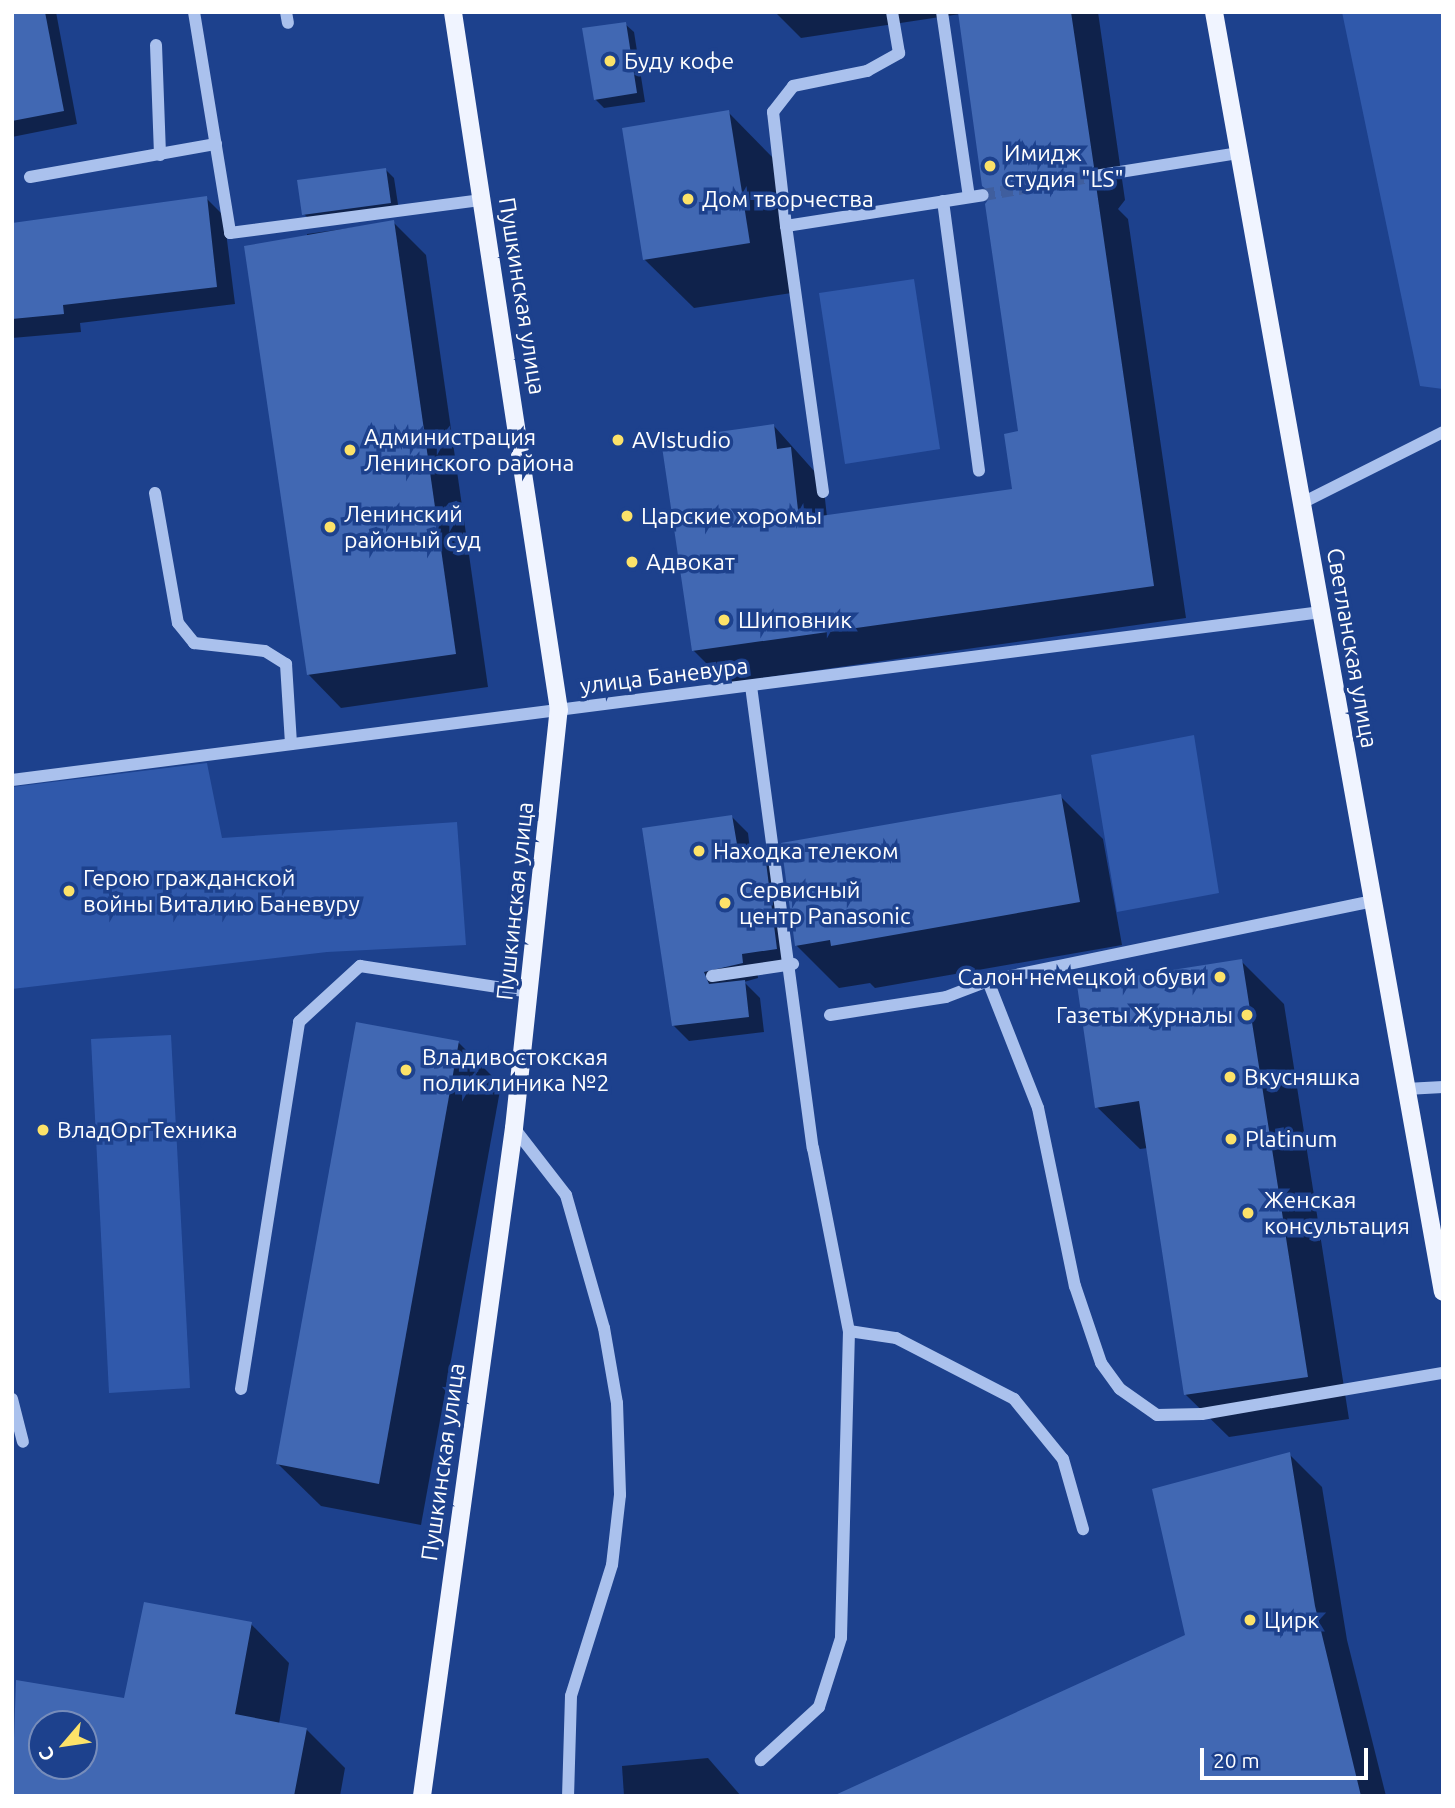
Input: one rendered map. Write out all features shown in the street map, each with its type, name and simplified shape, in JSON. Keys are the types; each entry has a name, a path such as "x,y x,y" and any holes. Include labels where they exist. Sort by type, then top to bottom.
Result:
{"main road":[{"name":"Пушкинская улица","path":"422,1796 514,1128 559,710 453,12"},
{"name":"Светланская улица","path":"1214,12 1443,1292"}],"street":[{"path":"194,12 230,233 482,200"},
{"path":"822,492 773,112 793,86 867,71 899,53 892,12"},
{"path":"943,12 969,197"},
{"path":"156,44 160,155"},
{"path":"30,177 216,144"},
{"path":"1095,176 1239,153"},
{"path":"786,226 984,195"},
{"path":"943,201 979,471"},
{"path":"1302,503 1443,432"},
{"path":"155,494 178,623 194,643 265,650 286,664 291,744"},
{"name":"улица Баневура","path":"12,780 1321,612"},
{"path":"751,686 793,964 813,1149 849,1331 841,1638 819,1707 761,1760"},
{"path":"830,1015 946,997 988,981 1373,901"},
{"path":"712,976 793,964"},
{"path":"241,1389 299,1022 360,966 530,992"},
{"path":"988,981 1038,1108 1074,1286 1101,1363 1120,1389 1157,1415 1202,1414 1443,1373"},
{"path":"1406,1088 1443,1087"},
{"path":"514,1128 566,1195 604,1328 617,1403 618,1518 612,1565 571,1696 568,1796"},
{"path":"849,1331 896,1338 1014,1399 1063,1459 1083,1529"},
{"path":"12,1399 23,1442"}],"shaded area":[{"path":"1342,12 1443,12 1443,389 1420,386"},
{"path":"914,279 940,449 845,464 819,293"},
{"path":"1194,735 1219,893 1117,912 1091,755"},
{"path":"207,763 222,838 457,822 466,945 327,952 12,989 12,787"},
{"path":"171,1035 190,1388 109,1393 91,1039"}],"building":[{"path":"12,12 45,12 64,111 12,121"},
{"path":"958,12 1071,12 1094,167 1086,177 1096,185 1154,586 692,651 661,440 774,424 777,449 791,447 799,519 1012,489 1004,434 1018,431 985,204 992,194 982,186"},
{"name":"Буду кофе","path":"626,22 637,93 594,100 582,28"},
{"name":"Дом творчества","path":"729,110 750,243 643,260 622,128"},
{"path":"386,168 391,203 302,215 297,180"},
{"path":"207,196 217,287 63,305 64,314 12,319 12,223"},
{"name":"Администрация Ленинского района","path":"394,220 456,654 307,675 244,246"},
{"path":"1061,794 1080,902 831,946 830,940 795,946 781,843"},
{"path":"732,815 738,850 764,846 777,949 742,954 743,963 704,972 709,984 745,980 749,1017 672,1026 642,828"},
{"path":"1242,959 1308,1377 1184,1395 1139,1101 1095,1108 1077,985"},
{"path":"356,1022 459,1041 379,1484 276,1464"},
{"name":"Цирк","path":"1290,1452 1315,1606 1361,1796 833,1796 1185,1635 1152,1489"},
{"path":"144,1602 252,1622 235,1714 307,1728 294,1796 12,1796 16,1680 124,1698"}],"tunnel":[{"path":"983,195 1095,176"}],"place":[{"name":"Буду кофе","path":"610,61"},
{"name":"Имидж студия \"LS\"","path":"990,166"},
{"name":"Дом творчества","path":"688,199"},
{"name":"AVIstudio","path":"618,440"},
{"name":"Администрация Ленинского района","path":"350,450"},
{"name":"Царские хоромы","path":"627,516"},
{"name":"Ленинский районый суд","path":"330,527"},
{"name":"Адвокат","path":"632,562"},
{"name":"Шиповник","path":"724,620"},
{"name":"Находка телеком","path":"699,851"},
{"name":"Герою гражданской войны Виталию Баневуру","path":"69,891"},
{"name":"Сервисный центр Panasonic","path":"725,903"},
{"name":"Салон немецкой обуви","path":"1220,977"},
{"name":"Газеты Журналы","path":"1247,1015"},
{"name":"Владивостокская поликлиника №2","path":"406,1070"},
{"name":"Вкусняшка","path":"1230,1077"},
{"name":"ВладОргТехника","path":"43,1130"},
{"name":"Platinum","path":"1231,1139"},
{"name":"Женская консультация","path":"1248,1213"},
{"name":"Цирк","path":"1250,1620"}]}
